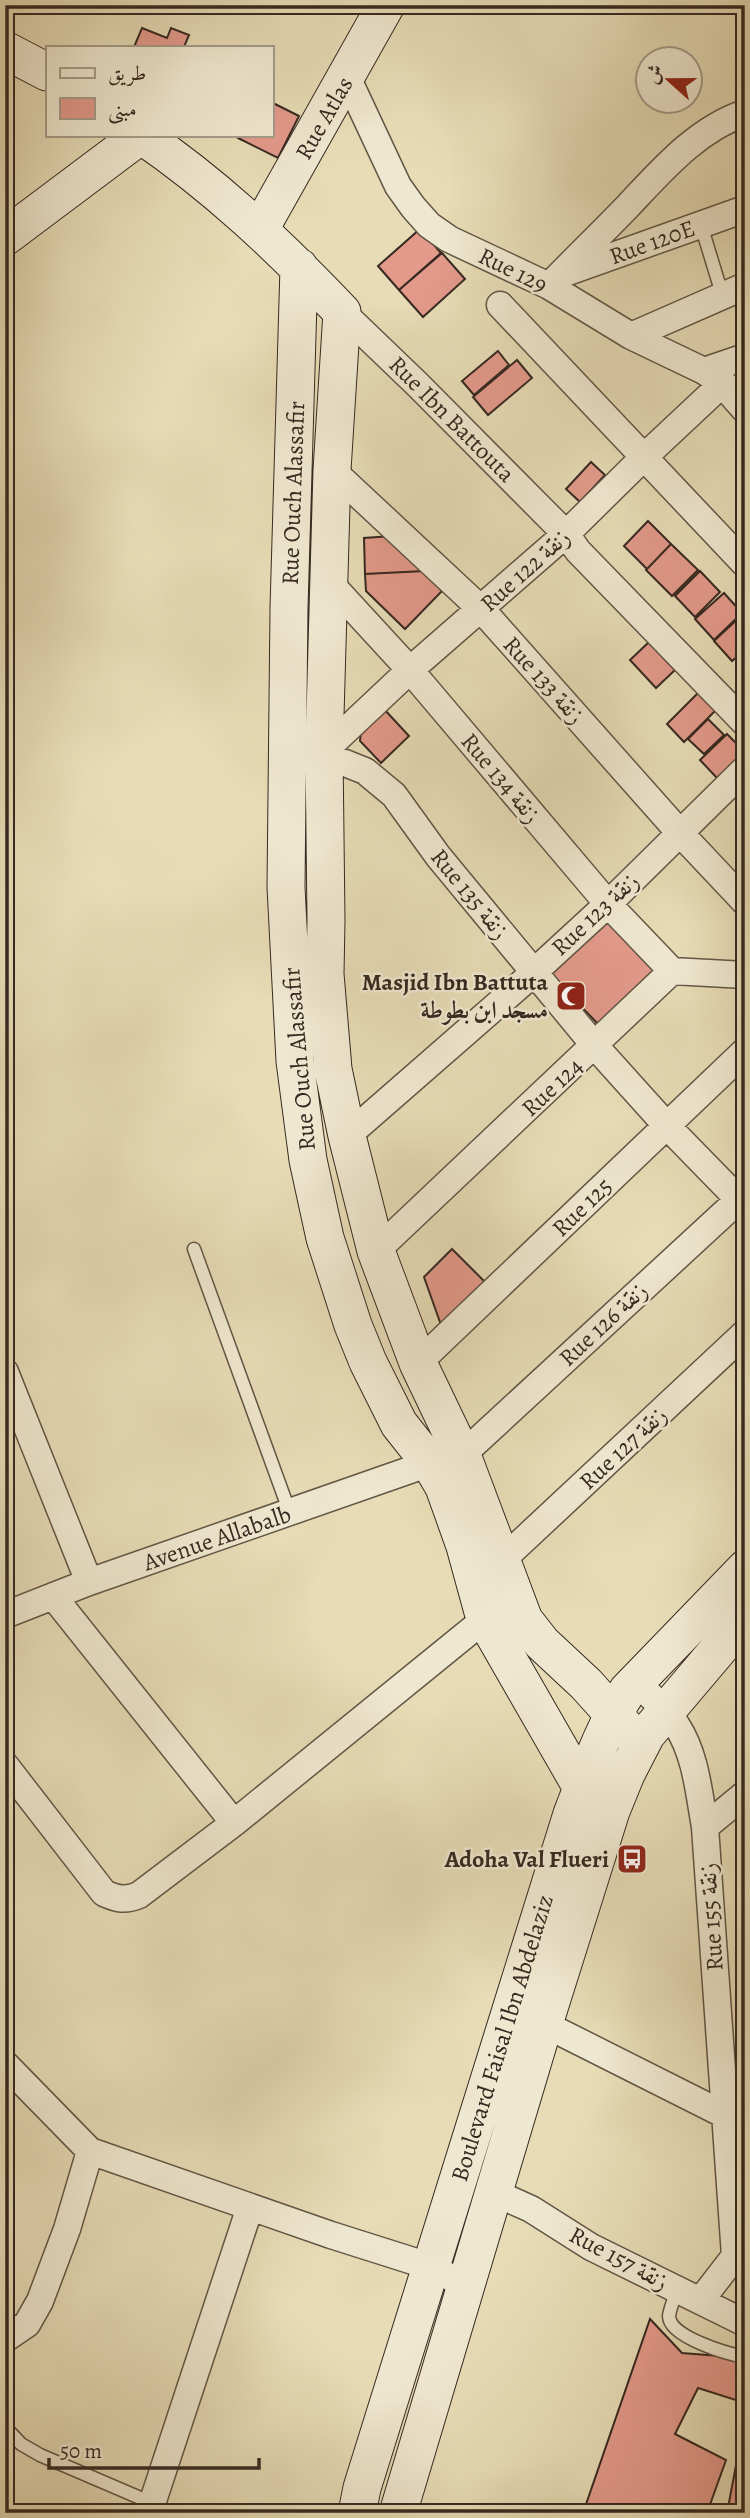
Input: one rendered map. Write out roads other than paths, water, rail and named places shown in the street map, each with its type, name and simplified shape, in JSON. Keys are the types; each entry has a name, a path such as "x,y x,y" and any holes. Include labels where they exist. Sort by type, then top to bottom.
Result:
{"street":[{"name":"Rue Atlas","path":"260,229 348,77 386,5"},
{"path":"5,50 46,71"},
{"name":"Rue 129","path":"348,77 398,186 420,216 449,239 554,281 631,336 713,378 745,399"},
{"path":"554,281 667,165 699,138 731,118 745,113"},
{"path":"5,237 140,136"},
{"name":"Rue Ibn Battouta","path":"142,136 181,162 260,229 566,534 579,551 745,723"},
{"name":"Rue 120E","path":"554,281 745,209"},
{"name":"Rue Ouch Alassafir","path":"299,267 285,803 286,887 295,1061 300,1106 308,1160 325,1238 353,1325 399,1424 446,1459"},
{"path":"631,336 734,290"},
{"path":"500,305 745,564"},
{"name":"Rue Ouch Alassafir","path":"342,312 332,470 324,757 325,974 333,1069 376,1251 418,1363 446,1459 500,1562 524,1620 547,1648 586,1684 641,1745"},
{"path":"745,357 713,378 745,410"},
{"name":"Rue 122 زنقة","path":"324,757 410,670 566,534 643,458 713,378"},
{"name":"Rue 133 زنقة","path":"332,470 482,610 745,902"},
{"name":"Rue 134 زنقة","path":"330,583 410,670 608,904 672,971"},
{"name":"Rue 135 زنقة","path":"324,757 365,771 394,794 438,856 595,1046 667,1126 743,1200"},
{"name":"Rue 123 زنقة","path":"347,1136 608,904 745,769"},
{"path":"672,971 745,975"},
{"name":"Rue 124","path":"376,1251 672,971"},
{"name":"Rue 125","path":"418,1363 745,1051"},
{"name":"Rue 126 زنقة","path":"446,1459 743,1200"},
{"name":"Rue 127 زنقة","path":"500,1562 745,1333"},
{"path":"7,1380 89,1583"},
{"name":"Rue Ouch Alassafir","path":"446,1459 443,1487 466,1546 485,1619 582,1788"},
{"name":"Avenue Allabalb","path":"5,1615 89,1583 446,1459"},
{"name":"Boulevard Faisal Ibn Abdelaziz","path":"357,2513 362,2488 572,1814 612,1713 635,1682 745,1569"},
{"path":"54,1596 234,1823"},
{"name":"Boulevard Faisal Ibn Abdelaziz","path":"398,2513 493,2192 611,1811 641,1745 666,1710 745,1618"},
{"path":"5,1765 104,1893 128,1900 139,1895 234,1823 485,1619"},
{"name":"Rue 155 زنقة","path":"635,1682 666,1710 678,1727 694,1769 705,1827 725,2115 740,2252"},
{"path":"705,1827 745,1794"},
{"path":"544,2024 725,2115"},
{"path":"5,2064 90,2151 432,2267 467,2286"},
{"path":"5,2339 27,2324 40,2301 67,2229 90,2151"},
{"name":"Rue 157 زنقة","path":"493,2192 531,2209 591,2247 745,2323"},
{"path":"151,2508 250,2207"},
{"path":"701,2300 740,2252"}],"lane":[{"path":"702,225 734,290"},
{"path":"194,1249 290,1513"},
{"path":"677,2289 669,2316 672,2326 724,2353 745,2357"},
{"path":"5,2427 21,2444 40,2455 151,2508"}],"place":[{"name":"Masjid Ibn Battuta مسجد ابن بطوطة","path":"571,996"},
{"name":"Adoha Val Flueri","path":"632,1859"}]}
